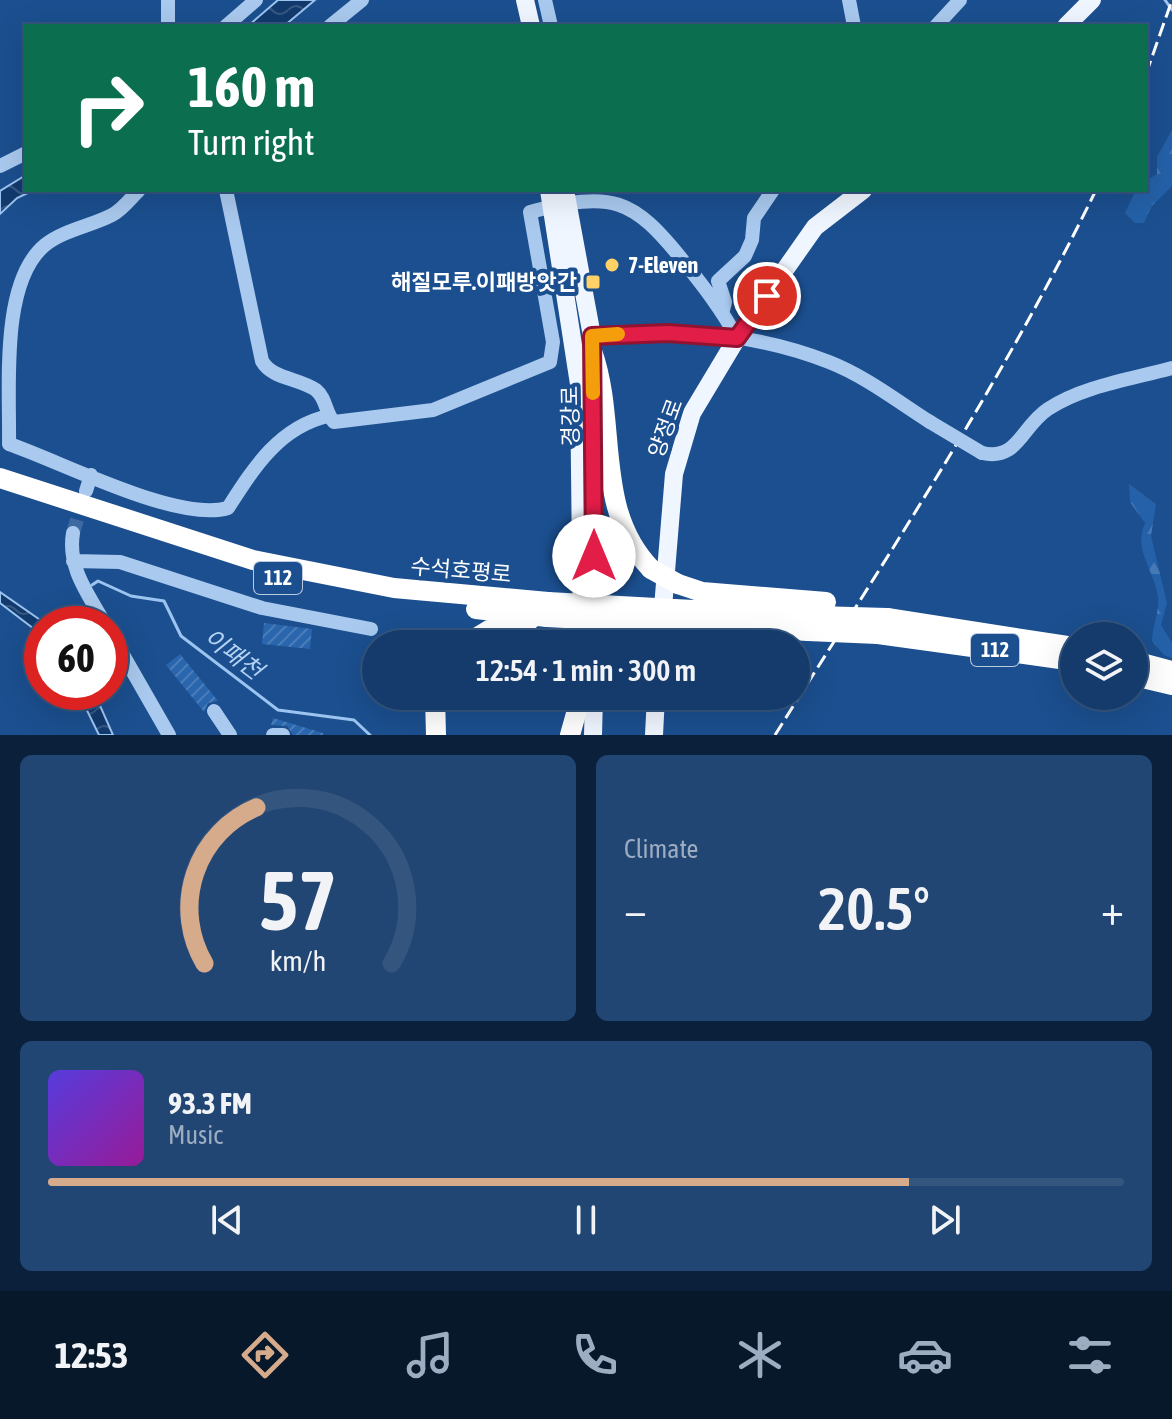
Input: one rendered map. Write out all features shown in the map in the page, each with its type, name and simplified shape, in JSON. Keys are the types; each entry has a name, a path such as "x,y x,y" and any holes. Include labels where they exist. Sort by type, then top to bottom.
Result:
{"highway":[{"path":"592,344 601,375 615,509 629,542 651,569 678,584 702,592 817,616"},
{"name":"수석호평로","path":"9,488 267,575 398,601 674,616 887,618 922,630 1060,658"},
{"path":"489,630 547,610"},
{"name":"수석호평로","path":"817,616 1060,645"},
{"path":"1148,665 1172,671"},
{"path":"1148,679 1172,685"},
{"path":"435,710 436,735"},
{"path":"570,735 578,710"}],"main road":[{"path":"514,0 519,24"},
{"path":"525,0 531,24"},
{"path":"1068,24 1092,0"},
{"name":"양정로","path":"661,630 674,474 692,413 737,338 815,227 860,192"},
{"name":"경강로","path":"567,197 592,344 594,630"},
{"name":"경강로","path":"567,197 579,384 582,630"},
{"path":"582,710 582,735"},
{"path":"593,735 594,710"},
{"path":"654,735 655,710"}],"street":[{"path":"168,0 168,24"},
{"path":"228,24 256,0"},
{"path":"332,24 362,0"},
{"path":"545,0 551,24"},
{"path":"849,0 854,24"},
{"path":"938,24 960,0"},
{"path":"0,166 24,154"},
{"path":"137,192 115,214 46,243 27,261 13,298 9,444 147,499 216,512 228,508 255,465 278,443 306,421 328,416"},
{"path":"226,192 262,361 266,369 313,388 323,397 328,416 334,422 433,410 550,362 553,342 530,212 567,197 613,202 640,212 723,311 737,338"},
{"path":"723,311 725,302 718,281 745,256 752,240 754,218 772,192"},
{"path":"592,344 668,333 766,341 829,362 863,379 982,453 999,457 1007,453 1025,430 1048,409 1072,397 1172,368"},
{"path":"86,491 91,475"},
{"path":"73,533 73,561 96,606"},
{"path":"73,561 120,562 262,608 371,629"},
{"path":"128,660 169,735"},
{"path":"214,711 230,735"},
{"path":"273,735 283,735"}],"green space":[{"path":"1172,130 1172,186 1151,207 1144,223 1135,223 1125,213 1135,192 1148,192 1148,180 1157,174 1157,157"},
{"path":"1129,484 1156,504 1151,536 1167,603 1161,625 1172,643 1172,658 1164,655 1152,641 1158,597 1141,542 1145,523 1130,502"}],"water":[{"path":"278,0 315,0 286,24 250,24"},
{"path":"24,176 24,192 30,192 17,198 0,214 0,191"},
{"path":"0,592 24,609 24,621 0,603"},
{"path":"87,710 102,710 113,735 99,735"}],"building":[{"path":"264,623 312,629 310,649 262,644"},
{"path":"180,654 218,701 208,703 204,712 166,665"},
{"path":"273,718 323,735 293,735 287,726 271,725"}],"waterway":[{"path":"1165,0 1172,10"},
{"name":"이패천","path":"92,585 98,581 131,596 164,601 181,636 278,710 354,720 370,735"}],"tunnel":[{"path":"73,533 84,496"}],"railway":[{"path":"1148,68 1172,0"},
{"path":"775,735 984,399 1095,192"}],"slow traffic":[{"path":"593,393 592,336 618,334"}],"place":[{"name":"7-Eleven","path":"612,265"},
{"name":"해질모루.이패방앗간","path":"593,282"}],"route":[{"path":"594,556 592,336 668,333 737,338 767,296"}]}
